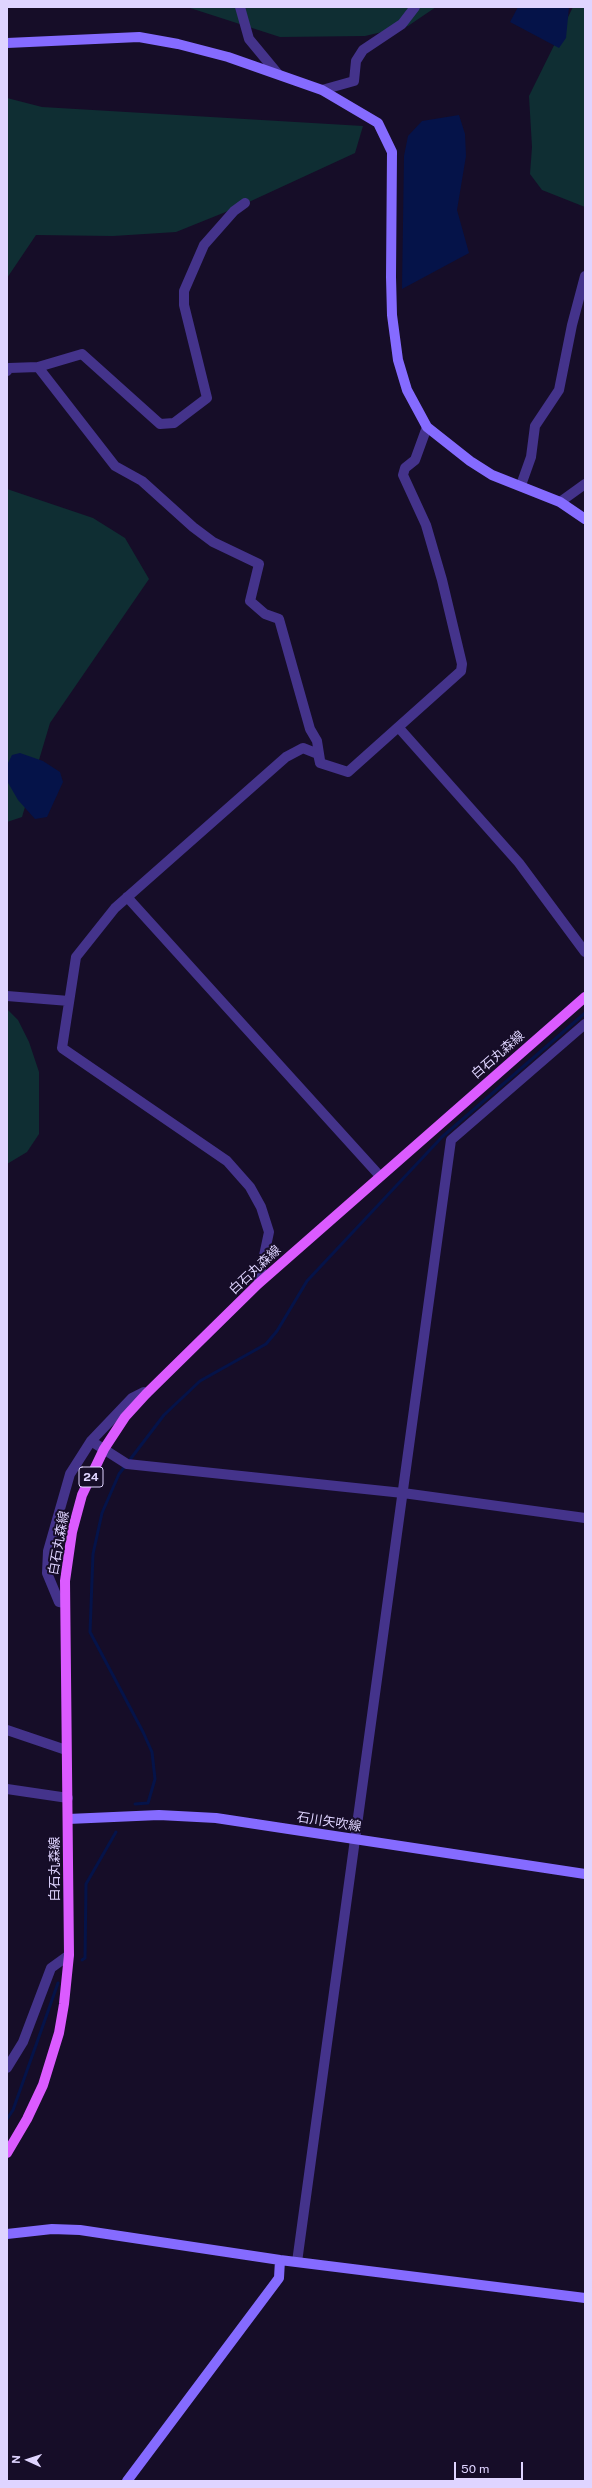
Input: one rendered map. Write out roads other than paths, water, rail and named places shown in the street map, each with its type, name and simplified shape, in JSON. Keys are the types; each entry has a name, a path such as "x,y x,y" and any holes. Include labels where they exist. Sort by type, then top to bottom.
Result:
{"main road":[{"name":"白石丸森線","path":"7,2153 27,2119 43,2085 52,2059 63,2011 69,1955 65,1603 72,1532 82,1495 104,1449 125,1418 146,1394 258,1284 379,1176 585,997"}],"street":[{"path":"240,7 249,39 278,74"},
{"path":"322,90 354,81 356,61 363,50 402,24 416,7"},
{"path":"7,43 139,37 193,47 278,74 322,90 378,124 392,152 390,277 398,360 407,390 427,427 481,468 492,475 521,485 560,502 585,519"},
{"path":"7,370 9,368 38,367 82,354 160,424 174,423 207,398 184,305 184,291 204,244 234,211 245,203"},
{"path":"521,485 531,457 535,426 559,390 572,325 585,276"},
{"path":"38,367 116,466 142,481 193,527 213,542 260,564 250,601 265,614 279,619 310,729 318,741 320,763"},
{"path":"320,763 348,772 460,675 462,668 442,580 428,532 404,475 405,468 415,460 427,427"},
{"path":"560,502 585,484"},
{"path":"399,728 519,862 585,952"},
{"path":"258,1284 269,1232 261,1207 250,1187 227,1161 62,1048 76,958 115,908 286,757 303,748 318,754 320,763"},
{"path":"127,897 379,1176"},
{"path":"7,996 70,1001"},
{"path":"297,2262 451,1140 585,1024"},
{"path":"65,1603 58,1602 47,1573 48,1551 70,1474 91,1440 132,1398 144,1392 146,1394"},
{"path":"91,1440 124,1462 403,1493 585,1518"},
{"path":"7,1730 66,1750"},
{"path":"7,1788 68,1798"},
{"name":"石川矢吹線","path":"68,1819 159,1815 216,1818 585,1874"},
{"path":"7,2068 23,2042 52,1968 69,1955"},
{"path":"7,2234 52,2229 80,2230 280,2260 585,2298"},
{"path":"128,2481 279,2278 280,2260"}],"waterway":[{"path":"135,1804 148,1803 155,1779 152,1752 90,1632 93,1554 102,1513 119,1474 164,1415 200,1381 266,1344 277,1331 307,1281 442,1137 585,1013"},
{"path":"82,1960 85,1958 86,1884 116,1832"},
{"path":"7,2119 13,2110 58,1983"}]}
